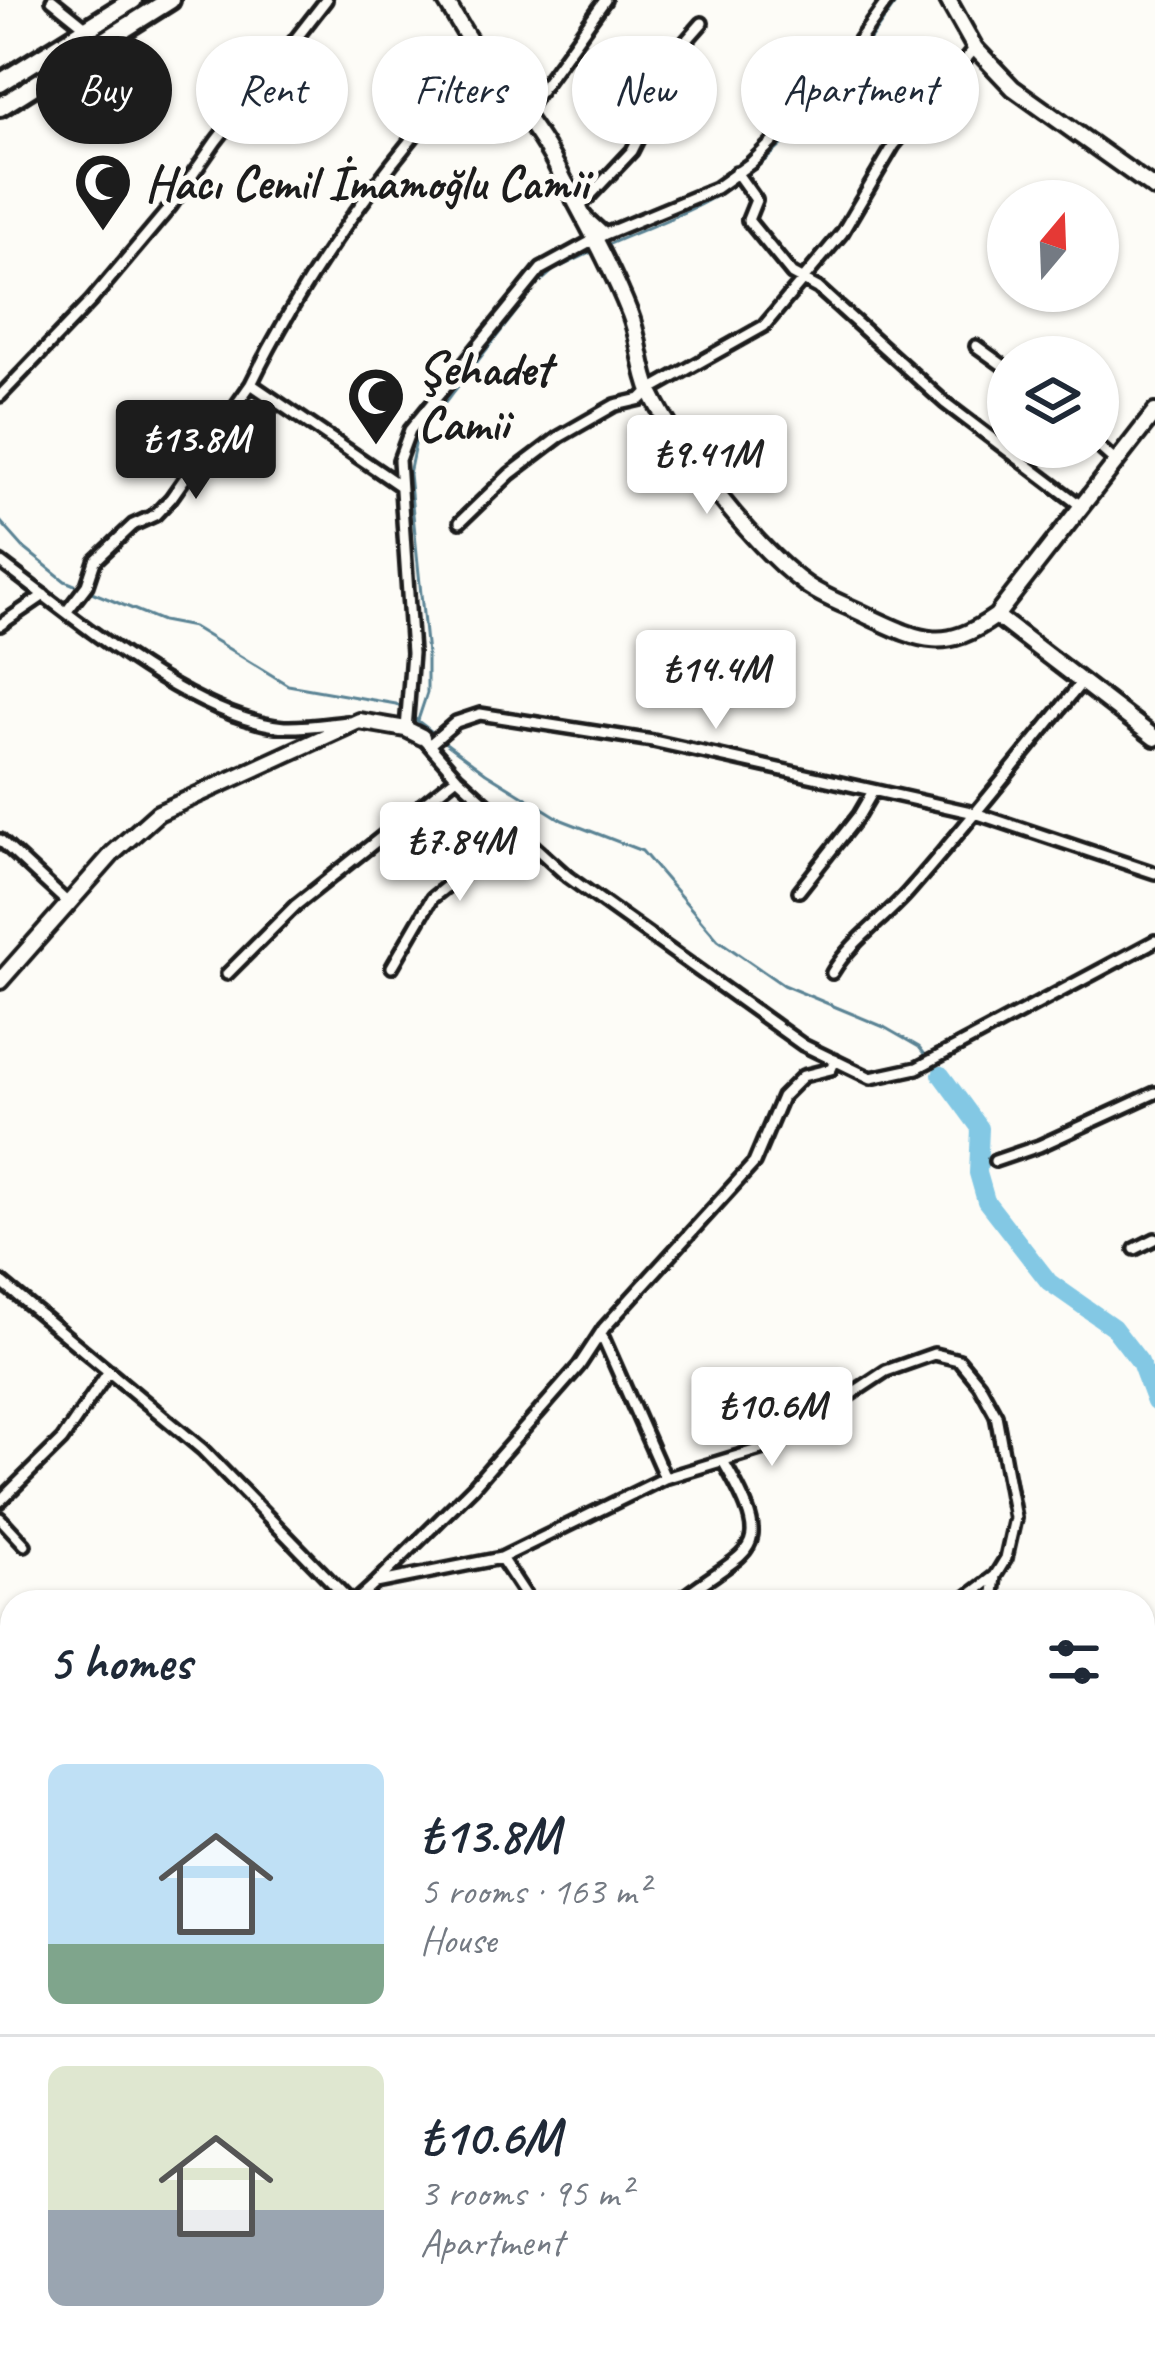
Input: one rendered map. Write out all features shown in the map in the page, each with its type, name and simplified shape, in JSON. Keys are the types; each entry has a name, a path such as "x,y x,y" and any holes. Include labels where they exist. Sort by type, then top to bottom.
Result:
{"highway":[{"path":"0,83 133,0"},
{"path":"0,107 170,0"}],"street":[{"path":"52,0 88,28"},
{"path":"0,396 91,301 171,206 326,0"},
{"path":"446,0 467,36"},
{"path":"548,78 604,0"},
{"path":"407,727 412,653 399,460 410,430 541,269 599,237 739,176 819,96 887,0"},
{"path":"948,0 969,36"},
{"path":"599,237 580,212 582,203 634,146 640,133 629,106 702,23"},
{"path":"979,52 1040,109 1155,189"},
{"path":"67,611 87,585 95,561 171,498 251,384 316,269 404,144"},
{"path":"543,144 599,237 632,319 650,390 692,459 734,511 807,586 920,640 944,641 972,633 996,616 1110,468"},
{"path":"460,521 559,437 615,405 641,399 764,326 806,280 864,201 895,144"},
{"path":"739,176 756,200 748,220 792,274 818,288 945,403 1081,506"},
{"path":"976,346 987,354"},
{"path":"251,384 399,485"},
{"path":"1119,456 1155,412"},
{"path":"0,562 172,687 230,712 284,727 359,722 407,727 429,741 457,777 568,877 803,1045 872,1078 917,1068 1155,941"},
{"path":"0,625 44,595"},
{"path":"996,616 1153,730"},
{"path":"832,973 842,956 894,908 1083,681"},
{"path":"429,741 456,722 480,714 653,741 975,813 1155,873"},
{"path":"0,981 113,854 158,813 359,722"},
{"path":"227,974 296,905 457,777"},
{"path":"800,891 860,815 873,791"},
{"path":"392,967 432,898 515,832"},
{"path":"0,840 68,904"},
{"path":"368,1590 473,1487 579,1366 601,1333 754,1162 782,1097 803,1076 831,1070 835,1060"},
{"path":"995,1161 1040,1146 1155,1093"},
{"path":"1136,1249 1155,1239"},
{"path":"0,1281 202,1449 341,1590"},
{"path":"601,1333 665,1478"},
{"path":"376,1583 501,1558 665,1478 774,1444 886,1371 934,1354 959,1360 996,1414 1015,1518 1006,1558 995,1576 977,1590"},
{"path":"0,1502 62,1439 110,1371"},
{"path":"693,1590 748,1550 753,1536 749,1507 723,1461"},
{"path":"0,1518 25,1545"},
{"path":"501,1558 522,1590"},
{"path":"993,1590 995,1576"}],"waterway":[{"path":"603,247 700,205 756,168 823,101 898,0"},
{"path":"418,720 427,693 427,654 409,474 416,440 537,285 554,270 594,251"},
{"path":"0,521 65,581 162,621 193,627 288,685 403,709"},
{"path":"410,715 436,735"},
{"path":"443,741 562,820 642,851 718,940 783,985 884,1027 919,1047 941,1075"},
{"path":"941,1075 980,1128 978,1173 986,1201 1049,1282 1113,1327 1140,1362 1155,1402"}],"place":[{"name":"Hacı Cemil İmamoğlu Camii","path":"103,233"},
{"name":"Şehadet Camii","path":"376,447"}]}
